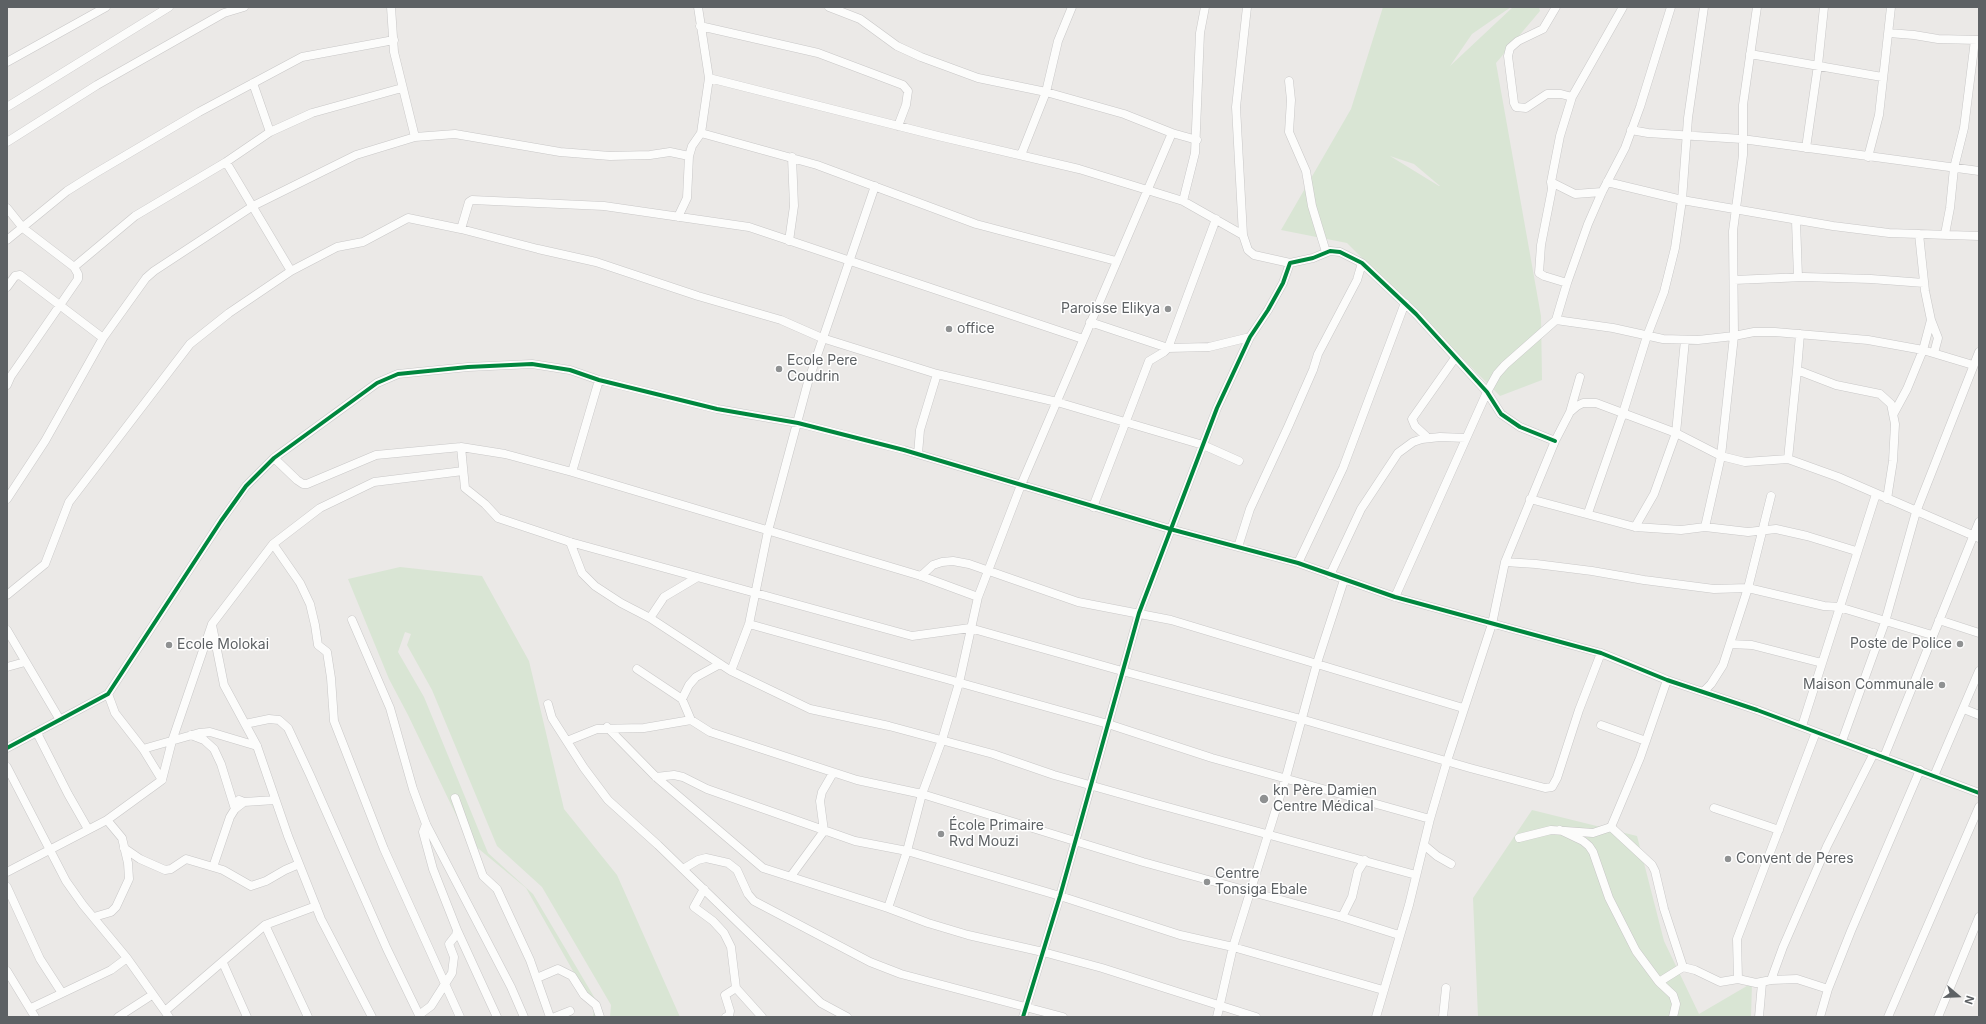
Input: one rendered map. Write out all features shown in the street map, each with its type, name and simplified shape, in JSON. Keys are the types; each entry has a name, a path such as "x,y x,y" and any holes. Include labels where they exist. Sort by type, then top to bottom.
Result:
{"street":[{"path":"7,62 106,7"},
{"path":"7,107 169,7"},
{"path":"7,142 97,85 224,13 244,7"},
{"path":"391,7 394,40 402,88 415,138"},
{"path":"678,217 687,198 686,184 689,156 692,146 701,133 709,78 698,7"},
{"path":"829,7 860,18 897,46 921,57 936,61 978,78 1046,92 1124,114 1172,133 1197,140"},
{"path":"1021,155 1046,92 1058,41 1072,7"},
{"path":"1183,201 1194,159 1197,140 1200,33 1205,7"},
{"path":"1247,7 1236,107 1243,235 1244,243 1250,253 1290,263 1313,258 1326,252 1340,252 1362,263 1405,303 1487,392 1501,414 1508,420 1534,434 1555,441"},
{"path":"1556,7 1543,28 1518,41 1510,48 1508,56 1514,103 1516,107 1526,108 1547,94 1561,94 1572,97"},
{"path":"1567,283 1539,273 1541,245 1552,189 1551,182 1560,136 1572,97 1623,7"},
{"path":"1395,596 1487,392 1497,374 1505,365 1556,320 1567,283 1602,192 1625,148 1671,7"},
{"path":"1588,513 1623,413 1647,336 1664,292 1675,248 1682,200 1688,135 1688,118 1704,7"},
{"path":"1705,527 1720,456 1734,336 1733,231 1737,210 1743,155 1743,105 1757,7"},
{"path":"1806,148 1818,65 1824,7"},
{"path":"1868,157 1879,116 1882,77 1889,33 1891,7"},
{"path":"700,26 818,53 903,85 908,92 906,105 898,126"},
{"path":"1889,33 1938,39 1977,40 1964,128 1954,168 1950,208 1945,234"},
{"path":"7,240 67,191 199,112 305,56 394,40"},
{"path":"1750,54 1882,77"},
{"path":"709,78 898,126 1079,169 1183,201 1243,235"},
{"path":"1289,81 1291,100 1288,132 1306,171 1312,206 1326,252"},
{"path":"253,83 270,132"},
{"path":"74,267 135,216 226,162 270,132 312,113 402,88"},
{"path":"1631,130 1648,133 1742,139 1979,171"},
{"path":"701,133 792,157 976,224 1116,262"},
{"path":"888,908 907,851 922,794 942,740 959,683 978,597 1021,485 1172,133"},
{"path":"7,499 45,441 103,338 150,274 254,206 356,155 415,138 455,134 560,152 610,156 670,152 689,156"},
{"path":"789,241 794,206 792,157"},
{"path":"226,162 254,206 291,270"},
{"path":"1551,182 1575,194 1602,192"},
{"path":"1607,182 1682,200 1796,221 1865,231 1979,236"},
{"path":"731,671 748,624 768,531 808,382 848,261 875,186"},
{"path":"461,229 469,202 472,200 601,205 750,228 1083,339"},
{"path":"7,208 23,228 74,267 78,274 78,279 7,385"},
{"path":"7,595 45,564 69,502 190,344 229,313 291,270 337,247 363,242 408,218 461,229 596,262 698,296 781,320 822,338 937,374 1057,402 1203,445 1239,461"},
{"path":"1093,507 1148,361 1168,348 1216,219"},
{"path":"1796,221 1798,277"},
{"path":"1919,234 1924,284 1931,320 1938,338 1934,353"},
{"path":"1023,1017 1044,952 1139,612 1217,408 1250,337 1279,290 1290,263"},
{"path":"1238,547 1250,509 1288,427 1313,370 1318,354 1357,280 1362,263"},
{"path":"7,286 15,276 20,275 103,338"},
{"path":"1734,280 1798,277 1872,279 1924,284"},
{"path":"1298,563 1343,468 1405,303"},
{"path":"1556,320 1613,328 1662,339 1684,340 1734,336 1754,332 1800,334 1868,340 1923,350 1973,366"},
{"path":"1894,413 1907,389 1923,350 1931,320"},
{"path":"1090,322 1168,348 1209,347 1250,337"},
{"path":"1788,459 1800,334"},
{"path":"1635,527 1654,494 1667,463 1676,432 1684,340"},
{"path":"1842,741 1885,622 1916,512 1979,353"},
{"path":"1428,438 1415,426 1412,419 1455,358"},
{"path":"7,748 108,694 221,521 246,486 274,458 377,383 398,374 475,366 532,364 570,370 599,380 717,409 798,423 918,454 1093,507 1298,563 1344,580 1395,596 1601,653 1667,680 1704,691 1802,726 1979,793"},
{"path":"1797,370 1836,385 1880,394 1891,404 1894,413 1893,461 1887,499"},
{"path":"918,454 920,430 937,374"},
{"path":"1376,1017 1424,846 1430,819 1463,708 1492,624 1505,562 1555,441 1570,412 1580,377"},
{"path":"572,472 599,380"},
{"path":"1570,412 1583,403 1590,402 1676,432 1720,456 1745,462 1788,459 1838,477 1976,537"},
{"path":"1330,575 1361,509 1398,453 1413,442 1428,438 1466,438"},
{"path":"274,458 296,480 303,484 376,455 461,448 505,454 572,472 921,576 978,597"},
{"path":"461,448 466,489 485,504 498,518 570,542 696,578 912,636 970,628 1301,719 1447,762 1545,788 1552,787 1557,778 1579,710 1601,653"},
{"path":"7,872 107,820 162,780 172,741 212,624 273,544 316,510 374,482 463,471"},
{"path":"1802,726 1856,551 1876,494"},
{"path":"1704,691 1719,674 1730,644 1748,588 1771,496"},
{"path":"1530,499 1588,513 1635,527 1681,530 1705,527 1735,531 1762,532 1776,529 1856,551"},
{"path":"1884,757 1932,635 1976,537 1979,522"},
{"path":"570,542 582,573 621,603 650,618 731,671 810,709 889,726 942,740 993,754 1091,785 1416,875"},
{"path":"273,544 300,583 310,604 318,645 327,652 332,678 334,721 384,849 460,1017"},
{"path":"921,576 934,565 942,562 964,563 1078,602 1139,612 1171,620 1463,708"},
{"path":"1505,562 1571,568 1714,589 1748,588 1824,606 1839,607 1932,635"},
{"path":"650,618 664,597 696,578"},
{"path":"1217,1017 1233,948 1286,777 1317,663 1344,580"},
{"path":"352,620 390,708 413,789 426,824 512,987 524,1017"},
{"path":"1939,620 1979,633"},
{"path":"212,624 224,685 257,746 299,864 316,906 372,1017"},
{"path":"748,624 1108,724 1212,758 1286,777 1430,819"},
{"path":"7,630 60,720"},
{"path":"1730,644 1752,645 1822,663"},
{"path":"7,667 25,662"},
{"path":"682,699 689,685 696,677 720,664"},
{"path":"638,669 682,699 691,720 710,732 833,773 857,780 922,794 1143,862 1342,917 1399,935"},
{"path":"1934,776 1979,672"},
{"path":"1519,838 1536,833 1560,830 1593,833 1611,827 1646,741 1667,680"},
{"path":"108,694 115,713 143,749 162,780"},
{"path":"548,704 552,718 584,768 608,800 704,889 821,1003 847,1017"},
{"path":"1964,709 1979,715"},
{"path":"245,724 269,719 279,720 288,728 310,774 387,949 420,1016 431,1006 452,973 454,963 449,944 456,935 457,930"},
{"path":"567,741 597,729 608,727 644,728 691,720"},
{"path":"1601,724 1646,741"},
{"path":"608,727 656,776 756,864 763,868 968,935 1044,952 1102,968 1219,1007 1256,1017"},
{"path":"37,732 88,830"},
{"path":"143,749 157,747 191,735 210,732 257,746"},
{"path":"1738,979 1737,939 1751,898 1779,830 1816,732"},
{"path":"191,735 204,740 214,749 235,809"},
{"path":"1771,980 1783,947 1827,846 1874,753"},
{"path":"7,767 66,881 83,905 127,958 167,1014 265,925 316,906"},
{"path":"1820,1017 1828,989 1886,846 1920,770"},
{"path":"791,876 824,831 820,801 822,792 833,773"},
{"path":"656,776 674,775 683,777 708,790 854,841 907,851 1060,896 1180,935 1233,948 1383,990"},
{"path":"232,797 244,802 276,800"},
{"path":"455,798 483,876 497,889 530,960 550,1017"},
{"path":"213,867 224,834 235,809 244,802"},
{"path":"1888,1017 1979,807"},
{"path":"1714,808 1779,830"},
{"path":"94,917 111,912 116,907 129,879 128,863 124,848 118,833 107,820"},
{"path":"426,824 423,832 433,869 457,930 497,1017"},
{"path":"1611,827 1652,865 1683,968"},
{"path":"1560,830 1583,841 1593,852 1609,898 1636,951 1659,982 1673,995 1676,1004 1674,1016"},
{"path":"1424,846 1451,864"},
{"path":"124,848 140,859 165,870 171,869 186,859 213,867 228,873 247,885 255,886 299,864"},
{"path":"682,869 698,860 706,858 728,863 737,870 748,894 754,901 842,948 901,974 1063,1017"},
{"path":"1342,917 1352,897 1358,871 1365,860"},
{"path":"7,887 9,897 40,959 62,993"},
{"path":"704,889 694,907 713,921 728,939 731,947 736,988 762,1017"},
{"path":"1938,1017 1979,918"},
{"path":"265,925 308,1017"},
{"path":"31,1008 111,970 127,958"},
{"path":"222,963 248,1017"},
{"path":"1659,982 1683,968 1695,970 1720,982 1738,979 1762,983 1771,980 1797,979 1828,989"},
{"path":"537,978 558,970 572,976 584,995 596,1005 600,1017"},
{"path":"7,971 31,1008 35,1017"},
{"path":"1759,1017 1762,983"},
{"path":"726,1017 730,1011 725,995 736,988"},
{"path":"1443,1017 1446,988"},
{"path":"118,1017 152,995"},
{"path":"555,1017 570,1011"}],"green space":[{"path":"1383,7 1511,7 1472,34 1450,66 1513,7 1539,7 1540,11 1496,63 1541,316 1542,380 1500,396 1347,243 1281,230 1351,109","holes":["1390,156 1414,164 1440,186"]},
{"path":"400,567 482,576 529,661 564,809 617,875 680,1017 610,1017 611,1005 542,887 497,846 432,690 407,645 411,634 405,632 398,652 424,697 488,853 533,894 603,1012 602,1017 593,1017 594,1008 526,888 468,840 389,679 348,579"},
{"path":"1532,810 1637,836 1664,941 1699,1014 1752,983 1751,1017 1478,1017 1473,898"}],"cycle path":[{"path":"1023,1017 1060,896 1139,613 1217,408 1250,337 1268,310 1283,283 1290,263 1313,258 1330,251 1340,252 1362,263 1416,314 1487,392 1501,414 1520,427 1555,441"},
{"path":"7,748 108,694 221,521 246,486 274,458 377,383 398,374 468,367 532,364 570,370 599,380 717,409 798,423 904,450 1170,529 1298,563 1395,597 1601,653 1667,680 1757,710 1979,793"}],"place":[{"name":"Paroisse Elikya","path":"1168,309"},
{"name":"office","path":"949,329"},
{"name":"Ecole Pere Coudrin","path":"779,369"},
{"name":"Poste de Police","path":"1960,644"},
{"name":"Ecole Molokai","path":"169,645"},
{"name":"Maison Communale","path":"1942,685"},
{"name":"kn Père Damien Centre Médical","path":"1264,799"},
{"name":"École Primaire Rvd Mouzi","path":"941,834"},
{"name":"Convent de Peres","path":"1728,859"},
{"name":"Centre Tonsiga Ebale","path":"1207,882"}]}
